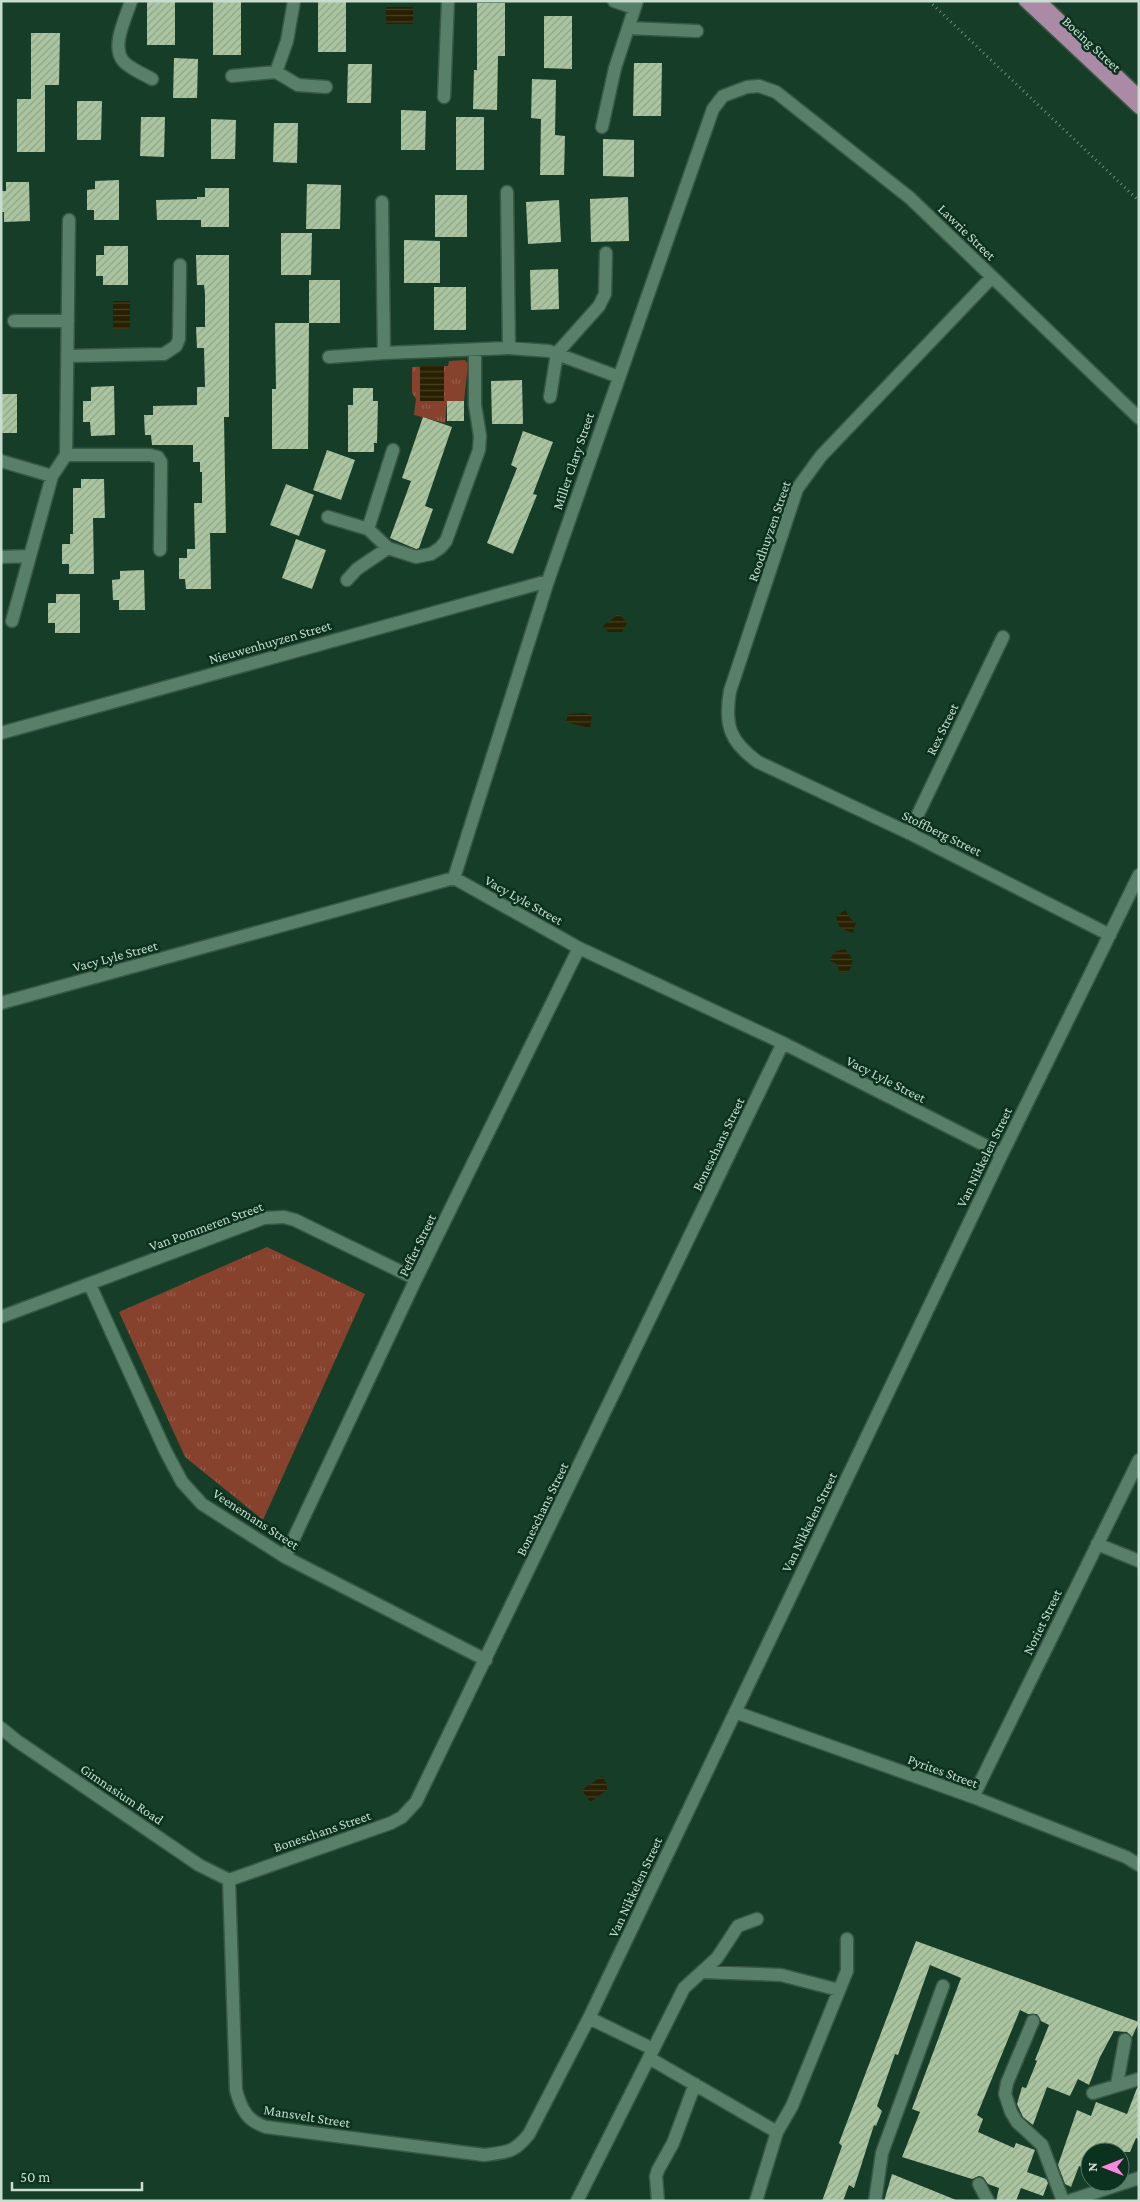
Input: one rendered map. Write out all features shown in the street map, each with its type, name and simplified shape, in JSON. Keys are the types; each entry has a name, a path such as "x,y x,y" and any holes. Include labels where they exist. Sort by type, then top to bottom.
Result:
{"main road":[{"name":"Boeing Street","path":"1025,1 1139,108"},
{"name":"Boeing Street","path":"1040,1 1139,96"}],"street":[{"path":"131,1 119,40 119,52 126,64 152,79"},
{"path":"276,72 286,41 294,1"},
{"path":"444,97 448,1"},
{"path":"602,127 615,68 636,5 614,1"},
{"path":"628,28 697,31"},
{"path":"232,76 276,72 298,85 326,87"},
{"name":"Lawrie Street","path":"759,86 776,92 910,198 1139,418"},
{"name":"Miller Clary Street","path":"454,878 548,581 713,109 728,94 759,86"},
{"path":"507,192 509,348"},
{"path":"382,202 384,353"},
{"path":"12,621 52,476 66,455 68,220"},
{"path":"550,397 556,353 599,306 604,294 606,253"},
{"path":"68,356 164,354 170,351 179,339 180,265"},
{"name":"Roodhuyzen Street","path":"758,762 743,751 734,737 728,723 727,709 730,691 797,489 821,456 992,277"},
{"path":"14,321 68,321"},
{"path":"329,357 509,348 556,353 619,377"},
{"path":"328,517 368,529 388,548 416,557 431,554 446,541 479,450 480,436 475,405 475,350"},
{"path":"368,529 393,450"},
{"path":"66,455 150,455 158,458 161,462 160,550"},
{"path":"1,461 52,476"},
{"path":"347,580 357,569 388,548"},
{"path":"1,558 30,556"},
{"name":"Nieuwenhuyzen Street","path":"1,733 548,581"},
{"name":"Rex Street","path":"909,833 1003,637"},
{"name":"Stoffberg Street","path":"758,762 909,833 1110,935"},
{"name":"Van Nikkelen Street","path":"484,2155 509,2152 518,2147 529,2134 589,2018 1002,1154 1139,875"},
{"name":"Vacy Lyle Street","path":"1,1003 454,878 579,948 783,1044 1002,1154"},
{"name":"Peffer Street","path":"284,1557 416,1279 579,948"},
{"name":"Boneschans Street","path":"229,1880 402,1817 416,1802 783,1044"},
{"name":"Van Pommeren Street","path":"1,1317 264,1218 273,1217 295,1220 416,1279"},
{"name":"Veenemans Street","path":"90,1285 165,1450 182,1482 202,1504 284,1557 486,1660"},
{"name":"Noriet Street","path":"973,1797 1139,1460"},
{"path":"1098,1544 1139,1561"},
{"name":"Pyrites Street","path":"735,1712 973,1797 1126,1857 1139,1865"},
{"name":"Gimnasium Road","path":"1,1728 17,1742 199,1865 229,1880"},
{"name":"Mansvelt Street","path":"229,1880 236,2090 246,2116 256,2124 266,2127 484,2155"},
{"path":"577,2201 684,1988 717,1958 738,1926 757,1919"},
{"path":"756,2201 777,2132 792,2106 847,1971 847,1939"},
{"path":"702,1972 793,1977 839,1990"},
{"path":"875,2201 882,2153 943,1986"},
{"path":"589,2018 777,2132"},
{"path":"1033,2021 1007,2083 1005,2094 1017,2122 1042,2145 1063,2201"},
{"path":"1117,2084 1125,2040"},
{"path":"1094,2093 1117,2084 1139,2079"},
{"path":"658,2201 658,2170 673,2143 695,2084"},
{"path":"1069,2201 1139,2178"},
{"path":"979,2184 988,2201"}],"path":[{"path":"929,1 1139,201"}],"green space":[{"path":"465,360 468,364 464,401 447,401 445,423 414,415 416,399 412,393 412,367 448,366 449,361"},
{"path":"267,1247 365,1294 263,1520 185,1457 119,1312"}],"shaded area":[{"path":"386,7 413,7 413,24 386,24"},
{"path":"113,301 130,301 130,329 113,329"},
{"path":"420,366 444,366 444,401 420,401"},
{"path":"619,614 627,623 622,632 608,632 603,626"},
{"path":"585,713 592,715 590,728 566,722 568,714"},
{"path":"845,910 856,923 853,933 840,928 836,917"},
{"path":"845,949 853,960 849,972 840,973 837,964 830,961 834,952"},
{"path":"602,1776 607,1784 607,1790 590,1802 582,1790"}],"building":[{"path":"147,1 175,1 175,45 147,45"},
{"path":"318,1 346,1 346,52 318,52"},
{"path":"213,2 241,2 241,55 213,55"},
{"path":"477,3 505,3 505,56 498,56 497,110 473,109 474,70 477,70"},
{"path":"544,16 572,16 572,69 544,68"},
{"path":"31,33 60,33 59,85 45,85 45,152 17,152 17,99 31,99"},
{"path":"174,58 198,59 197,98 173,98"},
{"path":"634,63 662,63 661,116 633,116"},
{"path":"348,64 372,64 371,103 347,103"},
{"path":"532,79 556,80 555,135 565,136 564,175 540,175 541,119 531,118"},
{"path":"77,101 102,101 101,140 77,140"},
{"path":"401,110 426,111 425,150 401,150"},
{"path":"141,117 165,117 164,157 140,156"},
{"path":"456,117 484,117 484,170 456,170"},
{"path":"211,119 236,120 235,159 211,159"},
{"path":"274,123 298,123 297,163 273,162"},
{"path":"603,139 634,140 634,177 603,176"},
{"path":"119,180 119,220 94,220 94,210 87,210 87,190 95,189 95,181"},
{"path":"6,182 29,182 30,221 4,222 4,212 1,212 1,191 6,191"},
{"path":"307,184 341,185 340,229 306,229"},
{"path":"205,188 229,188 229,227 201,227 201,220 157,220 156,200 197,199 197,197 205,197"},
{"path":"435,195 467,195 467,237 435,237"},
{"path":"628,197 629,241 591,242 590,199"},
{"path":"559,200 561,242 528,244 526,202"},
{"path":"281,233 312,233 311,275 281,275"},
{"path":"404,240 440,241 440,283 404,283"},
{"path":"104,246 128,246 128,285 103,285 103,276 96,276 96,255 104,255"},
{"path":"196,255 229,255 229,417 224,417 226,533 210,533 211,589 186,589 185,579 179,579 179,558 187,558 187,549 195,549 194,503 202,503 202,472 200,472 200,462 193,462 193,445 152,445 151,435 145,435 144,415 153,415 153,406 197,405 197,387 205,387 204,348 197,348 196,327 205,327 205,294 204,285 197,285"},
{"path":"558,269 559,309 531,310 530,270"},
{"path":"309,280 340,280 340,323 309,323"},
{"path":"434,287 466,287 466,330 434,330"},
{"path":"275,323 309,323 308,449 272,449 272,389 276,389"},
{"path":"522,380 523,424 492,424 491,381"},
{"path":"114,386 115,435 91,436 90,422 83,422 83,401 91,401 91,387"},
{"path":"353,388 373,388 373,401 378,401 377,443 374,443 374,452 348,452 348,405 353,405"},
{"path":"1,394 17,394 17,433 1,433"},
{"path":"447,401 464,401 464,421 447,421"},
{"path":"423,417 452,427 425,506 433,509 419,548 416,549 390,538 411,481 402,478"},
{"path":"523,431 553,442 533,494 537,495 513,554 487,543 517,468 511,465"},
{"path":"327,450 355,460 341,500 313,490"},
{"path":"81,479 104,479 105,518 93,518 94,574 69,574 69,564 62,564 62,544 70,544 70,534 73,534 73,488 81,488"},
{"path":"286,484 314,495 299,536 270,525"},
{"path":"296,539 326,550 312,589 282,578"},
{"path":"144,570 145,610 119,610 119,600 113,600 112,580 120,579 120,571"},
{"path":"56,594 80,594 80,633 55,633 55,623 48,623 48,603 56,603"},
{"path":"916,1941 1139,2022 1132,2037 1127,2032 1114,2031 1100,2057 1089,2085 1078,2079 1070,2096 1047,2087 1033,2125 1023,2117 1017,2104 1022,2087 1026,2088 1037,2061 1035,2060 1049,2025 1041,2021 1037,2014 1028,2014 1020,2010 977,2115 983,2119 978,2132 1014,2148 1016,2143 1035,2150 1027,2172 1046,2179 1048,2183 1043,2196 1021,2188 1016,2201 996,2201 999,2188 988,2184 983,2177 979,2176 972,2179 902,2157 920,2112 912,2109 961,1978 930,1965 898,2055 895,2054 877,2106 882,2111 876,2126 874,2125 854,2188 849,2185 843,2201 822,2201 842,2146 839,2143"},
{"path":"1137,2088 1139,2088 1139,2139 1136,2138 1130,2152 1130,2142 1080,2142 1080,2166 1071,2187 1065,2184 1058,2165 1077,2110 1091,2116 1096,2102 1127,2114"},
{"path":"892,2174 956,2200 956,2201 884,2201"}]}
